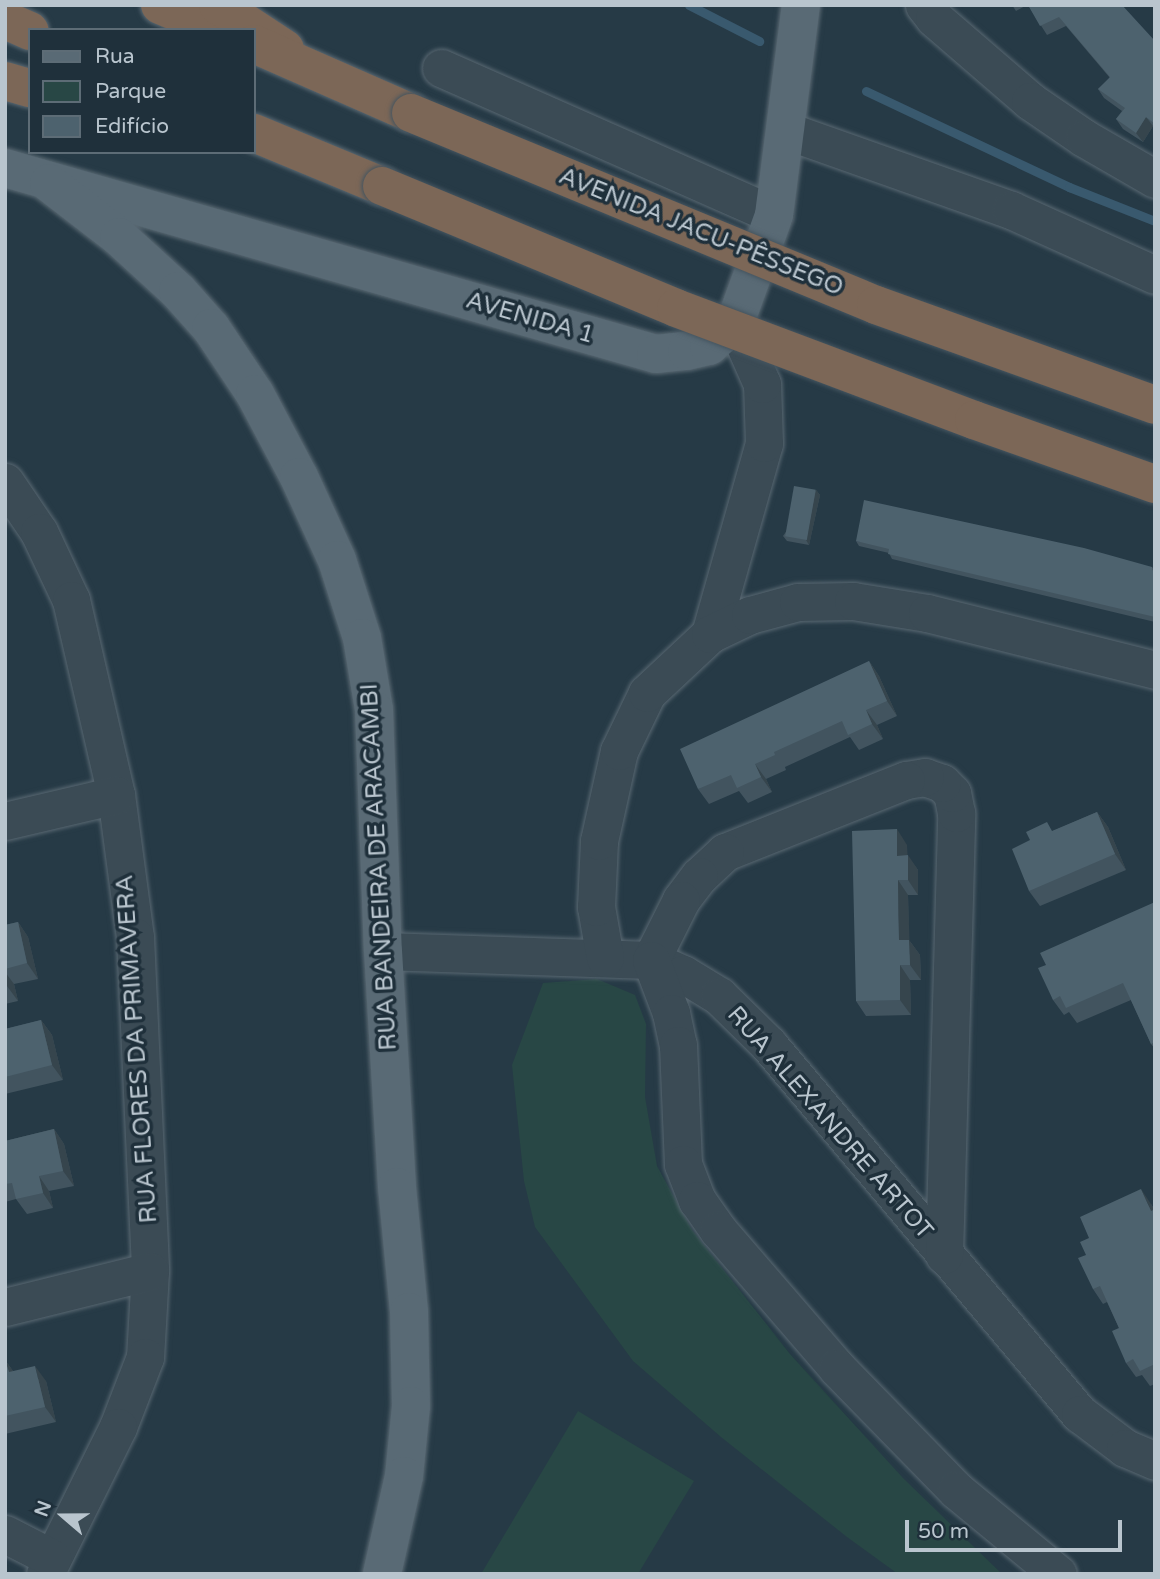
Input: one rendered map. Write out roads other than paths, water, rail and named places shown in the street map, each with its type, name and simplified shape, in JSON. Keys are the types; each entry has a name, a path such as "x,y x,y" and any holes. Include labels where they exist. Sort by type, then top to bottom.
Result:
{"highway":[{"path":"160,5 214,28"},
{"path":"218,5 253,28"},
{"path":"5,20 28,31"},
{"path":"256,30 319,71"},
{"name":"AVENIDA JACU-PÊSSEGO","path":"256,45 411,113 876,305 1155,405"},
{"path":"5,81 28,87"},
{"path":"262,139 677,308 974,420 1155,484"}],"main road":[{"name":"AVENIDA 1","path":"5,168 49,183 656,354 709,346 735,323 774,215 801,5"},
{"name":"RUA BANDEIRA DE ARACAMBI","path":"49,183 119,237 178,291 211,328 255,394 299,477 337,560 362,638 374,710 383,951 397,1186 409,1312 411,1406 404,1476 382,1574"},
{"path":"178,291 175,268 178,253 201,226"}],"street":[{"path":"924,5 934,18 1030,101 1084,138 1155,179"},
{"path":"441,68 774,215"},
{"path":"785,130 1011,211 1155,275"},
{"path":"710,634 764,443 762,384 735,323"},
{"name":"RUA FLORES DA PRIMAVERA","path":"5,482 39,531 71,600 116,795 135,937 150,1271 145,1357 118,1427 49,1566"},
{"path":"605,958 596,907 599,841 619,751 647,693 710,634 750,615 798,602 853,601 927,612 1155,670"},
{"path":"944,1255 956,813 952,793 942,783 925,777 906,780 726,852 699,876 681,900 651,960 671,1013 678,1045 683,1164 696,1200 718,1230 837,1368 957,1490 1058,1574"},
{"path":"5,821 116,795"},
{"name":"RUA ALEXANDRE ARTOT","path":"383,951 651,960 683,974 719,996 768,1044 1080,1414 1125,1448 1155,1461"},
{"path":"5,1307 150,1271"},
{"path":"5,1534 49,1566"}],"waterway":[{"path":"689,5 759,41"},
{"path":"866,91 1069,187 1155,221"}]}
